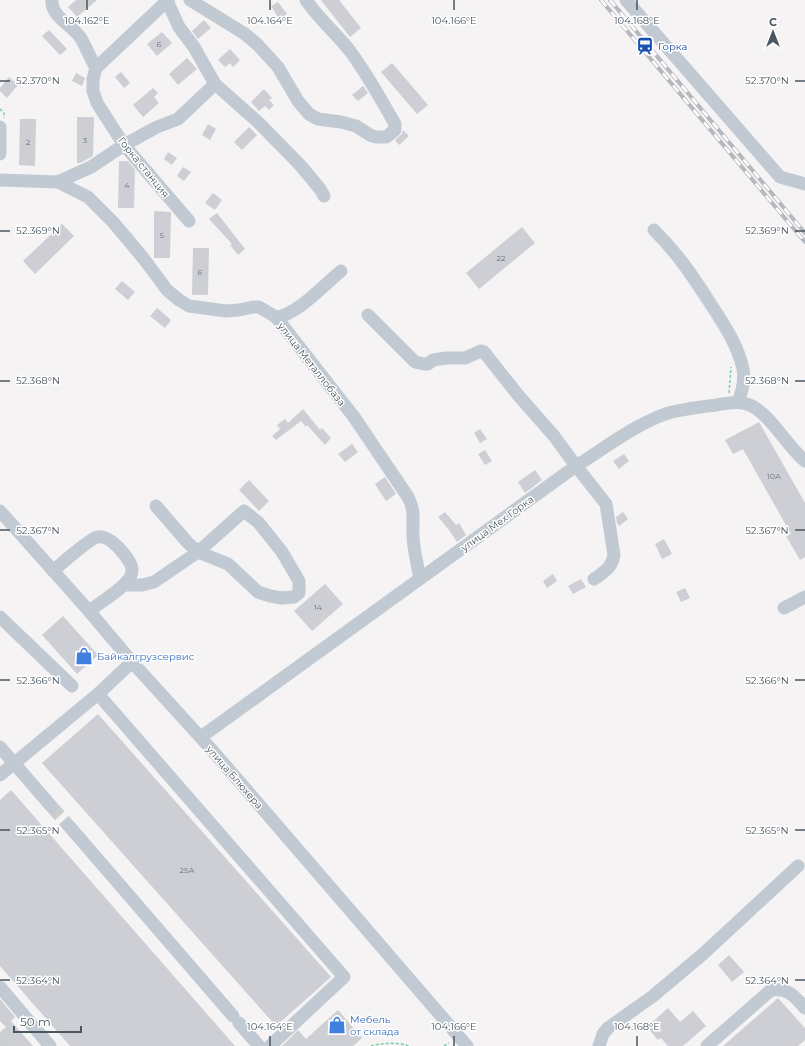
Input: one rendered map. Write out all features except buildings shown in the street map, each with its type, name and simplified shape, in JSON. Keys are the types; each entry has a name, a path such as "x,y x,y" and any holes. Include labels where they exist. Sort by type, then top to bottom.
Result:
{"street":[{"path":"52,0 52,7 62,20 79,36 96,68 168,0"},
{"path":"168,0 169,6 179,27 194,47 215,84 259,123 301,166 324,196"},
{"path":"190,0 246,34 258,45 278,67 298,101 309,114 318,119 341,122 356,126 376,137 386,137 391,134 395,130 395,124 361,66 348,49 316,14 306,0"},
{"path":"626,0 780,177 805,184"},
{"name":"Горка станция","path":"96,68 92,91 97,103 124,145 189,221"},
{"path":"58,182 91,167 124,145 157,127 178,119 215,84"},
{"path":"0,128 0,154"},
{"name":"улица Металлобаза","path":"0,180 58,182 88,197 113,222 144,259 167,290 190,306 226,311 253,307 259,308 276,317 354,418 408,497 413,507 413,538 420,578"},
{"path":"654,230 686,265 727,329 743,369 744,376 738,402"},
{"path":"276,317 282,317 297,309 341,271"},
{"path":"368,315 415,362 420,364 428,364 433,360 446,358 464,358 481,351 484,352 518,395 554,436 606,504 614,555 613,561 609,568 594,579"},
{"name":"улица Мех Горка","path":"201,737 576,466 637,427 666,414 701,406 738,402 753,407 764,416 805,461"},
{"path":"124,585 142,585 154,582 198,552 244,512 259,523 282,552 300,580 299,593 294,597 282,598 258,592 228,564 198,552 188,543 156,506"},
{"name":"улица Блюхера","path":"0,510 132,662 201,737 461,1044"},
{"path":"53,571 96,537 106,538 118,548 131,565 132,572 130,578 124,585 89,611"},
{"path":"784,608 805,598"},
{"path":"0,617 72,686"},
{"path":"0,775 98,694 132,662"},
{"path":"98,694 344,977 270,1046"},
{"path":"0,747 51,806"},
{"path":"69,826 259,1046"},
{"path":"599,1046 603,1034 608,1028 653,996 703,954 798,866"},
{"path":"0,987 50,1046"},
{"path":"707,1046 771,990 786,991 805,1008"}],"path":[{"path":"371,1046 378,1044 405,1044 409,1046"}],"tunnel":[{"path":"51,806 69,826"},
{"path":"0,1041 4,1046"}],"railway":[{"path":"601,0 805,242"},
{"path":"610,0 805,233"}],"place":[{"name":"Горка","path":"645,46"},
{"name":"Байкалгрузсервис","path":"84,656"},
{"name":"Мебель от склада","path":"337,1025"}]}
